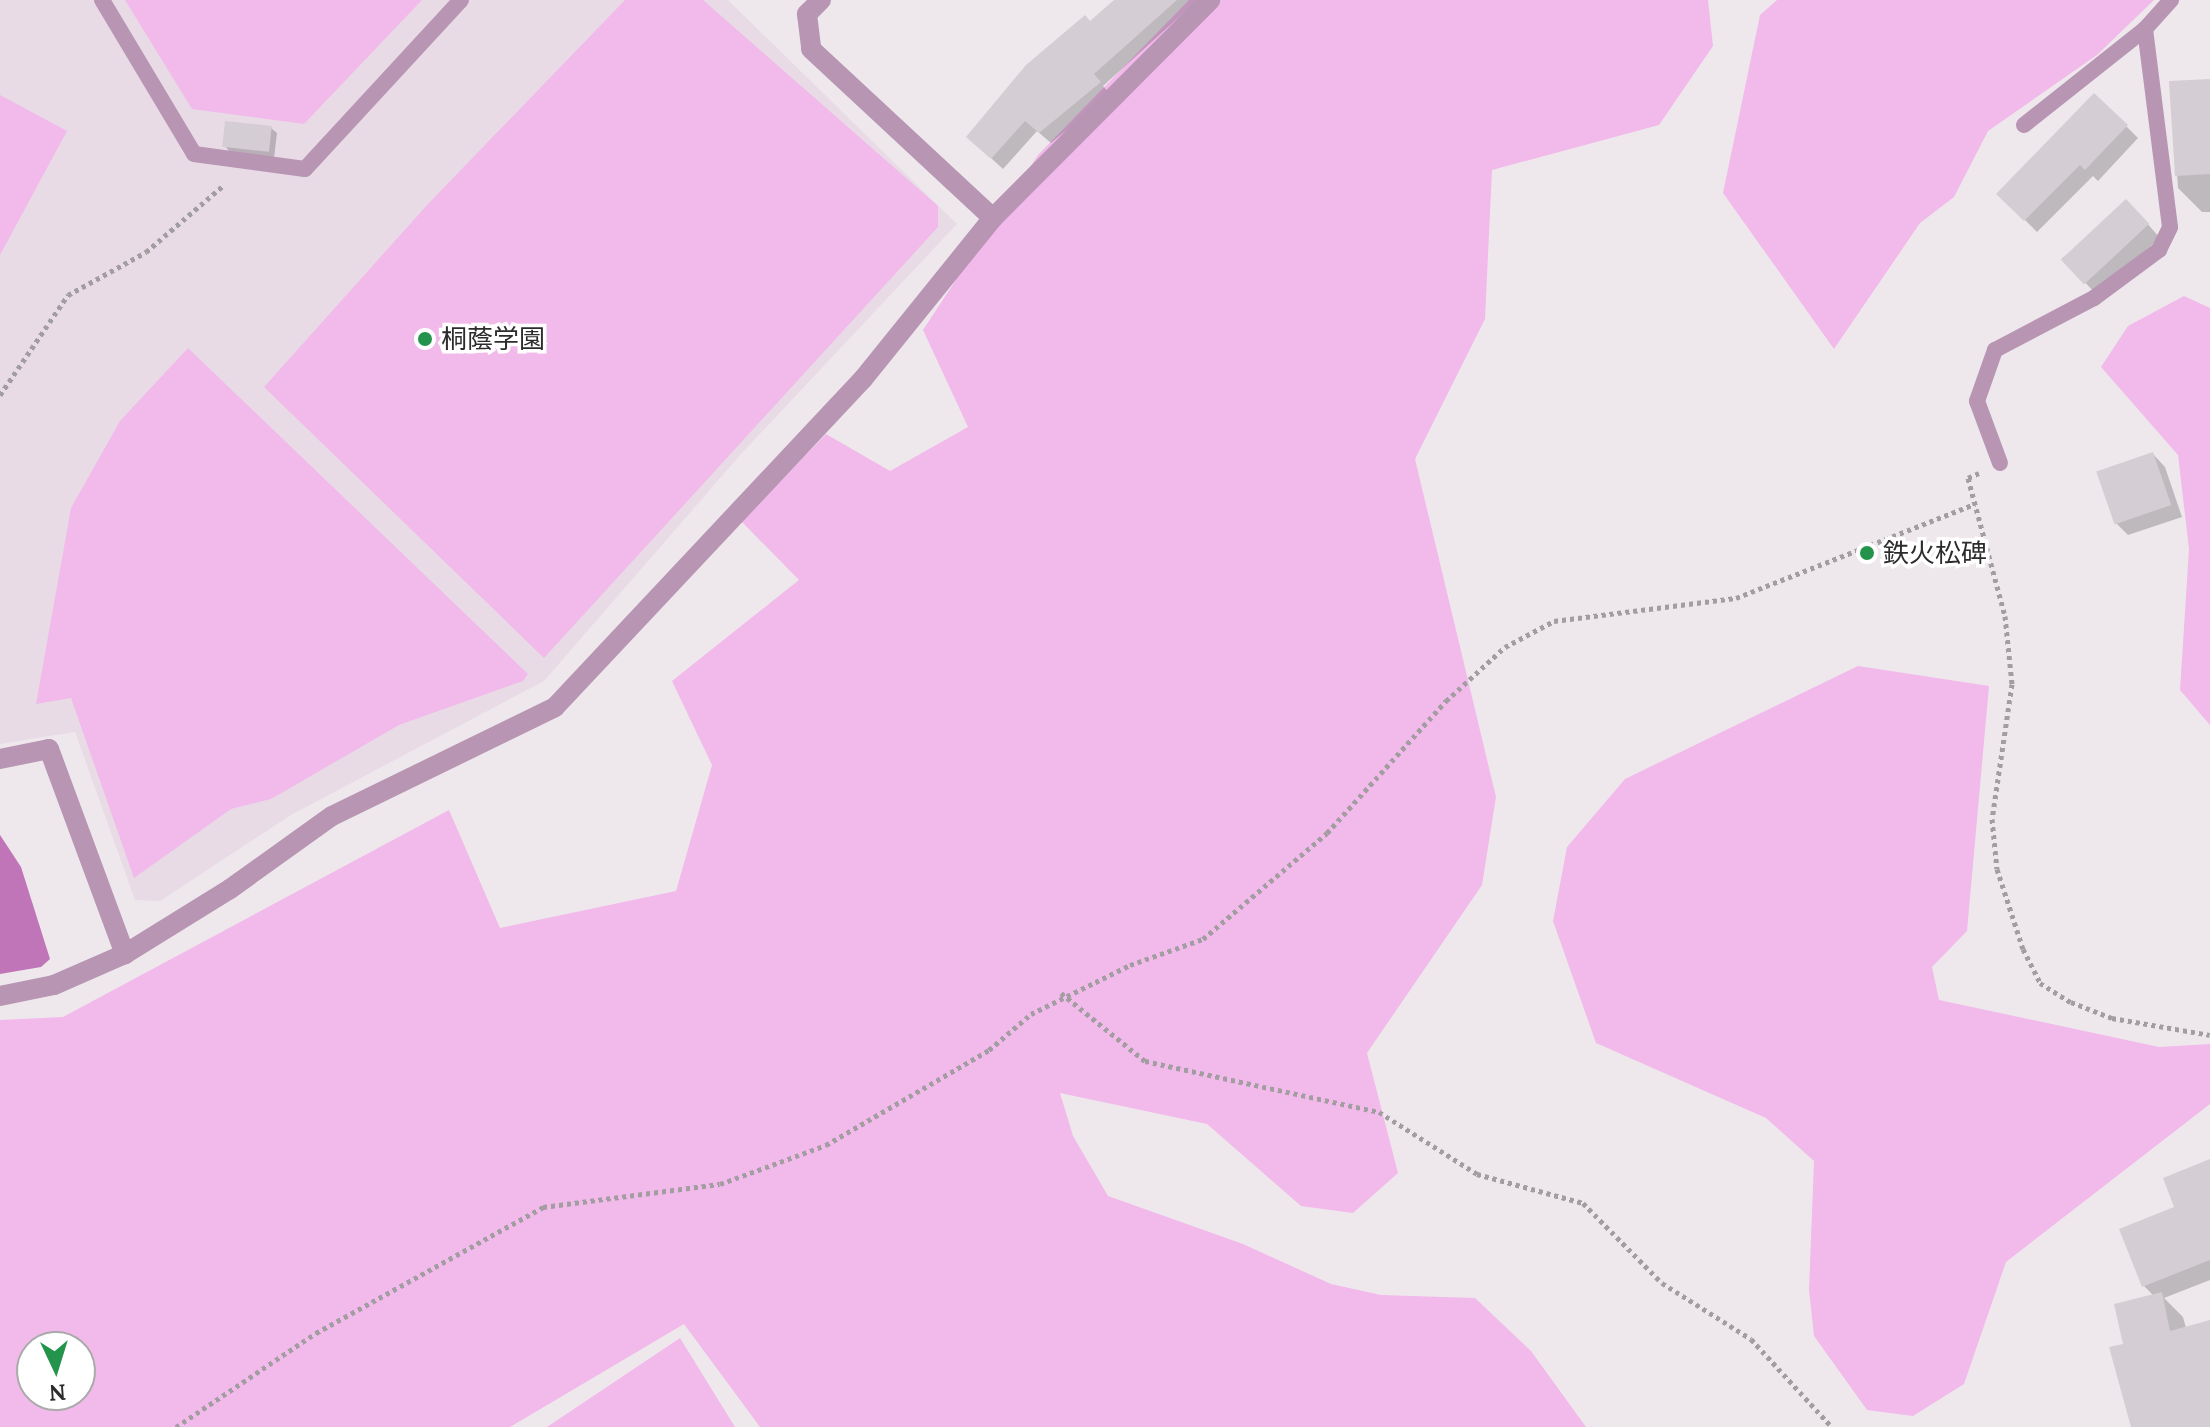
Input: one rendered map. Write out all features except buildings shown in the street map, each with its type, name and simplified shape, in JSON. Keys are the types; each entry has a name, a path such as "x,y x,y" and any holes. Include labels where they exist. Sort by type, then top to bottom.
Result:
{"street":[{"path":"821,0 807,14 811,49 993,218"},
{"path":"0,996 54,985 125,954 230,889 332,816 555,707 863,379 993,218 1210,0"},
{"path":"0,759 49,749 125,954"}],"lane":[{"path":"102,0 194,154 305,169 461,0"},
{"path":"2024,125 2145,29 2171,0"},
{"path":"2000,463 1977,401 1995,350 2094,298 2159,250 2170,227 2145,29"}],"path":[{"path":"0,395 68,295 146,252 250,162"},
{"path":"2000,463 1968,478 2005,616 2012,684 1992,819 1997,869 2023,949 2040,983 2071,1002 2112,1018 2210,1035"},
{"path":"176,1427 316,1333 543,1207 720,1184 826,1145 989,1050 1031,1014 1130,965 1203,939 1327,833 1446,701 1505,647 1554,621 1736,598 1975,504"},
{"path":"1061,993 1145,1061 1379,1112 1477,1174 1583,1203 1662,1283 1751,1339 1832,1427"}],"shaded area":[{"name":"桐蔭学園","path":"0,0 728,0 957,224 741,454 544,681 291,815 160,901 135,900 75,732 0,744"},
{"path":"125,0 422,0 304,124 192,109"},
{"path":"625,0 703,0 938,206 938,227 544,658 264,387 428,204"},
{"path":"1189,0 1708,0 1713,46 1659,125 1492,170 1485,319 1415,459 1496,797 1482,885 1367,1053 1398,1173 1353,1213 1301,1206 1207,1124 1060,1093 1073,1136 1108,1196 1243,1244 1331,1284 1381,1295 1475,1298 1531,1351 1586,1427 760,1427 684,1324 510,1427 0,1427 0,1020 63,1017 449,810 500,928 676,891 712,765 672,681 799,580 741,521 826,434 890,471 968,427 923,330 1038,155"},
{"path":"1777,0 2154,0 2097,55 1988,131 1954,197 1920,223 1834,349 1723,193 1760,15"},
{"path":"0,95 67,131 0,255"},
{"path":"2184,296 2210,308 2210,725 2180,690 2189,549 2178,455 2101,367 2128,326"},
{"path":"188,348 528,674 523,681 399,725 271,799 231,809 134,878 71,698 36,704 71,508 120,421"},
{"path":"1858,666 1989,686 1967,931 1932,967 1939,1000 2159,1047 2210,1044 2210,1104 2006,1262 1964,1384 1913,1416 1867,1410 1814,1336 1809,1290 1814,1161 1766,1118 1596,1043 1553,921 1567,847 1625,779"},
{"path":"0,835 21,867 50,959 41,967 0,974"},
{"path":"680,1338 735,1427 547,1427"}],"place":[{"name":"桐蔭学園","path":"425,339"},
{"name":"鉄火松碑","path":"1867,553"}]}
